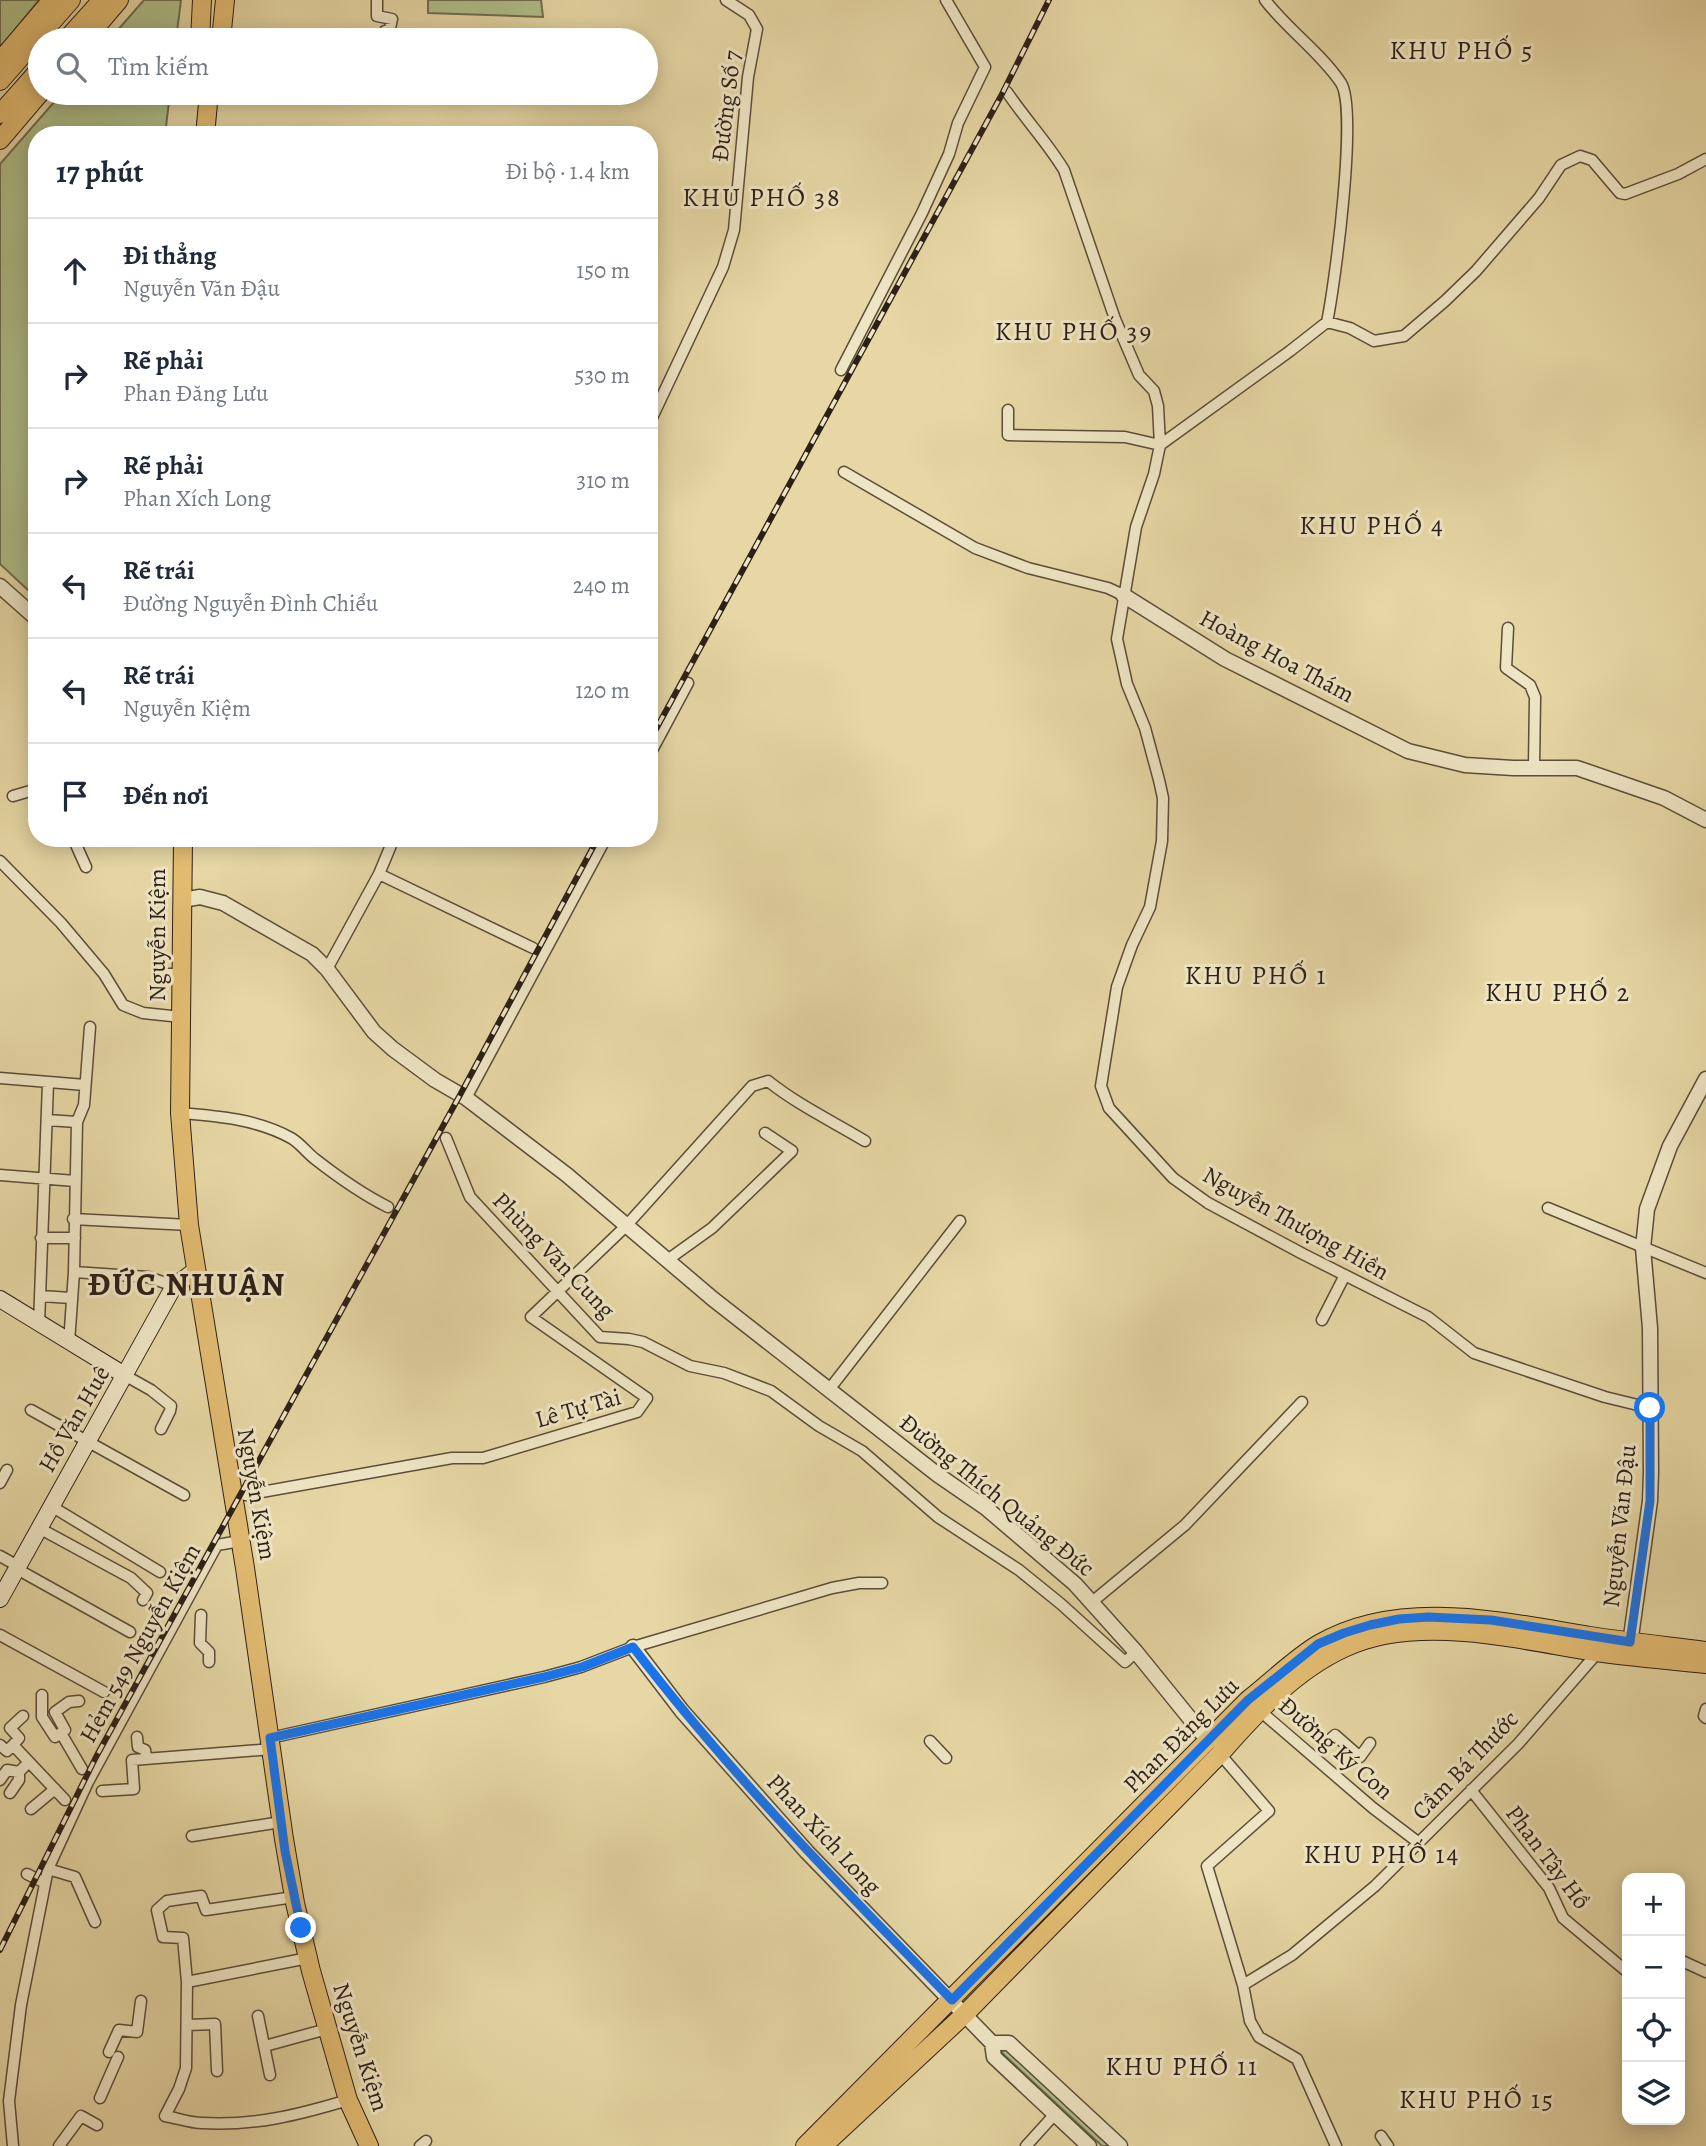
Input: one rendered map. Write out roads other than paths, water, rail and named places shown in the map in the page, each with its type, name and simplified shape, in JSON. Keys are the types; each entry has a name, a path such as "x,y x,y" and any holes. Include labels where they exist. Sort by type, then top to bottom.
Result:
{"main road":[{"path":"28,28 52,0"},
{"path":"46,28 71,0"},
{"path":"60,28 85,0"},
{"path":"77,28 102,0"},
{"path":"95,28 119,0"},
{"path":"201,28 202,0"},
{"path":"214,28 216,0"},
{"path":"222,28 225,0"},
{"path":"0,61 28,28"},
{"path":"0,81 28,49"},
{"path":"0,97 28,65"},
{"path":"0,114 28,82"},
{"path":"0,140 30,105"},
{"path":"195,126 196,105"},
{"path":"206,126 208,105"},
{"path":"215,126 216,105"},
{"name":"Nguyễn Kiệm","path":"183,847 180,1113 189,1225 294,1897 308,1958 348,2100 369,2146"},
{"name":"Hồ Văn Huê","path":"0,1599 174,1286 196,1270"},
{"path":"0,1299 125,1376"},
{"name":"Phan Đăng Lưu","path":"823,2146 965,2014 1214,1748 1248,1700 1318,1644 1370,1625 1428,1617 1491,1620 1600,1645"},
{"name":"Phan Đăng Lưu","path":"806,2146 952,2000 1214,1748 1320,1660 1346,1646 1399,1633 1486,1634 1600,1645 1706,1664"},
{"name":"Phan Đăng Lưu","path":"1629,1649 1706,1651"}],"street":[{"path":"377,0 377,16 393,19 390,28"},
{"name":"Đường Số 7","path":"658,406 723,267 734,230 748,77 757,29 749,15 726,0"},
{"path":"841,370 922,213 948,154 958,123 985,67 946,0"},
{"path":"1008,410 1008,435 1125,437 1160,445 1327,322 1343,202 1348,110 1343,86 1265,0"},
{"name":"Nguyễn Thượng Hiền","path":"1007,92 1064,170 1115,319 1139,375 1154,391 1158,406 1160,445 1154,474 1136,527 1117,639 1127,684 1145,728 1159,780 1163,798 1162,841 1150,907 1117,986 1101,1086 1109,1108 1173,1178 1208,1203 1428,1317 1474,1353 1605,1397 1650,1408"},
{"path":"1327,322 1350,328 1374,341 1404,336 1476,271 1539,198 1561,164 1580,156 1592,160 1619,192 1625,194 1678,174 1706,159"},
{"name":"Hoàng Hoa Thám","path":"844,472 975,548 1028,568 1123,595 1225,659 1408,751 1465,765 1577,768 1664,798 1706,820"},
{"path":"0,586 28,611"},
{"path":"1508,628 1506,668 1531,685 1535,697 1534,767"},
{"path":"658,738 688,682"},
{"path":"13,796 28,792"},
{"path":"77,847 86,867"},
{"path":"327,969 379,874 390,847"},
{"path":"467,1098 601,847"},
{"path":"0,861 61,923 104,974 124,1005 143,1013 181,1017"},
{"path":"379,874 533,948"},
{"path":"182,900 200,897 223,903 312,954 327,969 374,1032 435,1080 467,1098 567,1175 666,1261 712,1228 792,1151 765,1133"},
{"path":"158,974 182,974"},
{"path":"69,1343 74,1272 77,1122 84,1105 90,1027"},
{"path":"0,1079 85,1085"},
{"name":"Nguyễn Văn Đậu","path":"1629,1649 1650,1501 1650,1328 1643,1248 1647,1209 1670,1146 1706,1079"},
{"name":"Lê Tự Tài","path":"245,1495 452,1458 483,1458 637,1412 647,1398 531,1317 626,1226 752,1086 768,1080 794,1101 865,1141"},
{"path":"39,1324 48,1083"},
{"path":"180,1113 225,1117 252,1123 292,1139 334,1173 388,1207"},
{"path":"47,1119 77,1122"},
{"name":"Phùng Văn Cung","path":"446,1138 470,1197 600,1337 642,1342 690,1366 724,1373 771,1391 819,1426 862,1451 938,1517 1019,1570 1125,1662 1136,1652"},
{"path":"0,1175 75,1181"},
{"path":"1548,1208 1706,1273"},
{"path":"73,1219 189,1225"},
{"path":"828,1391 960,1221"},
{"path":"41,1238 75,1238"},
{"name":"Đường Thích Quảng Đức","path":"666,1261 828,1391 986,1508 1079,1588 1136,1652 1214,1748"},
{"path":"74,1272 148,1277 174,1286"},
{"path":"1322,1320 1345,1275"},
{"path":"41,1296 71,1298"},
{"path":"125,1376 171,1406 161,1429"},
{"path":"1092,1602 1185,1525 1302,1402"},
{"path":"31,1410 184,1495"},
{"path":"0,1483 7,1471"},
{"path":"51,1506 160,1572"},
{"path":"39,1528 131,1578 147,1593 143,1600"},
{"name":"Hẻm 549 Nguyễn Kiệm","path":"48,1869 88,1782 217,1545 240,1541"},
{"path":"0,1556 130,1632"},
{"path":"102,1791 134,1789 132,1760 271,1744 582,1667 633,1647 832,1588 859,1583 882,1583"},
{"path":"1061,1604 1079,1588"},
{"path":"201,1615 200,1643 209,1652 209,1662"},
{"path":"1091,1630 1105,1616"},
{"path":"0,1635 104,1692"},
{"name":"Cầm Bá Thước","path":"1242,1985 1292,1955 1375,1886 1518,1744 1600,1645"},
{"name":"Phan Xích Long","path":"633,1647 680,1709 807,1852 992,2043 994,2057 1089,2146"},
{"path":"42,1695 42,1717 55,1737 65,1730 55,1712 69,1702 79,1701"},
{"path":"1275,1696 1326,1743 1335,1735 1360,1757 1370,1742"},
{"path":"1706,1709 1706,1718"},
{"name":"Đường Ký Con","path":"1259,1710 1373,1808 1419,1843"},
{"path":"23,1716 10,1728 19,1738 5,1750 29,1762 65,1800"},
{"path":"61,1733 82,1769"},
{"path":"137,1737 138,1747 145,1750 146,1757"},
{"path":"930,1741 946,1758"},
{"path":"1214,1748 1269,1811 1207,1866 1250,2021 1259,2037 1297,2059 1335,2146"},
{"path":"10,1793 19,1780 19,1772 29,1762"},
{"path":"0,1780 7,1770 19,1772"},
{"path":"31,1809 55,1789"},
{"name":"Phan Tây Hồ","path":"1471,1790 1549,1888 1563,1918 1622,1967"},
{"path":"192,1836 281,1822"},
{"path":"13,2146 9,2101 21,2005 48,1869 75,1877 95,1922"},
{"path":"27,1874 45,1883"},
{"path":"294,1897 206,1910 201,1896 167,1900 157,1910 163,1937 183,1938 187,1982 186,2068 179,2090 165,2116 200,2123 239,2123 289,2118 348,2100"},
{"path":"187,1982 308,1958"},
{"path":"1685,1962 1706,1972"},
{"path":"100,2098 119,2030 137,2032 141,2001"},
{"path":"258,2016 270,2076"},
{"path":"187,2025 215,2024 218,2071"},
{"path":"265,2046 327,2029"},
{"name":"Phan Xích Long","path":"992,2043 1009,2043 1120,2146"},
{"path":"1026,2146 1055,2114"},
{"path":"58,2146 81,2116 97,2125"}],"railway":[{"path":"658,725 1001,96 1049,0"},
{"path":"0,1950 96,1757 593,847"}],"district":[{"name":"KHU PHỐ 5","path":"1462,50"},
{"name":"KHU PHỐ 38","path":"762,197"},
{"name":"KHU PHỐ 39","path":"1074,331"},
{"name":"KHU PHỐ 4","path":"1372,525"},
{"name":"KHU PHỐ 1","path":"1256,975"},
{"name":"KHU PHỐ 2","path":"1558,992"},
{"name":"ĐỨC NHUẬN","path":"187,1284"},
{"name":"KHU PHỐ 14","path":"1382,1854"},
{"name":"KHU PHỐ 11","path":"1182,2066"},
{"name":"KHU PHỐ 15","path":"1477,2099"}]}
